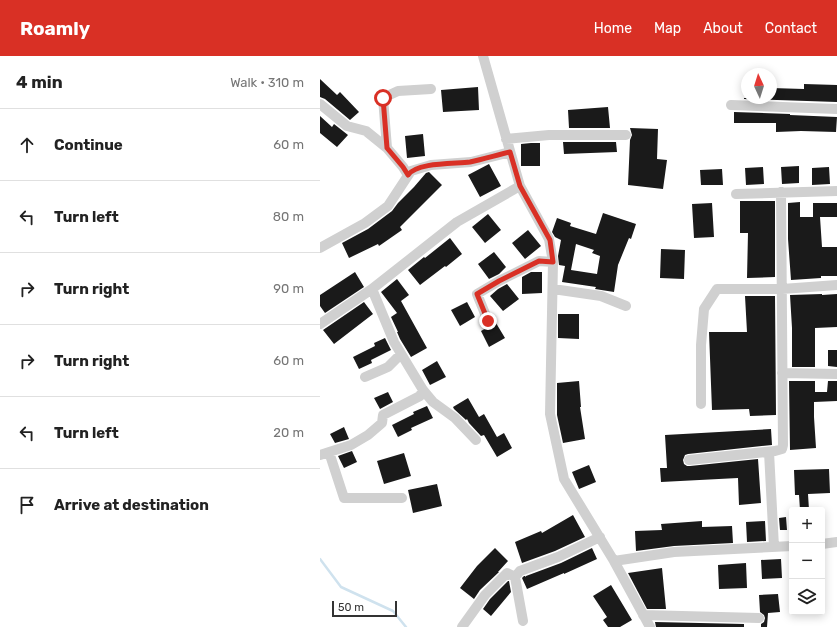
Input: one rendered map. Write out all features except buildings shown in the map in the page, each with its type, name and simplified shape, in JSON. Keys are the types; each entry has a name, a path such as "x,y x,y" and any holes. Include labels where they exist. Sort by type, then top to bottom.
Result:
{"street":[{"path":"483,56 520,186 550,240 553,262 550,414 564,479 614,561 650,627"},
{"path":"387,148 383,98 398,91 431,89"},
{"path":"320,104 347,126 366,132 387,148 408,175"},
{"path":"731,105 837,109"},
{"path":"506,138 548,135 626,134"},
{"path":"320,248 365,223 388,206 411,171 431,165 471,162 510,152"},
{"path":"320,324 372,289 458,222 520,186"},
{"path":"736,194 837,191"},
{"path":"689,460 768,452 782,448 781,192"},
{"path":"488,321 477,294 539,261 553,262"},
{"path":"701,404 701,345 704,309 717,289 782,289 837,285"},
{"path":"372,289 394,342 423,390 433,402 455,418 476,440"},
{"path":"553,289 600,296 626,306"},
{"path":"365,378 388,367 401,354"},
{"path":"782,374 837,374"},
{"path":"402,498 344,498 324,454 351,445 368,435 382,423 383,415 420,396 423,390"},
{"path":"768,452 774,546"},
{"path":"515,577 520,571 558,557 600,538"},
{"path":"825,544 837,542"},
{"path":"614,561 674,552 789,546"},
{"path":"462,627 485,595 506,573 515,577"},
{"path":"515,577 523,621"},
{"path":"643,615 759,618"}],"waterway":[{"path":"320,559 341,587 393,611 406,627"}],"route":[{"path":"383,98 387,148 408,175 411,171 431,165 471,162 510,152 520,186 550,240 553,262 539,261 477,294 488,321"}]}
